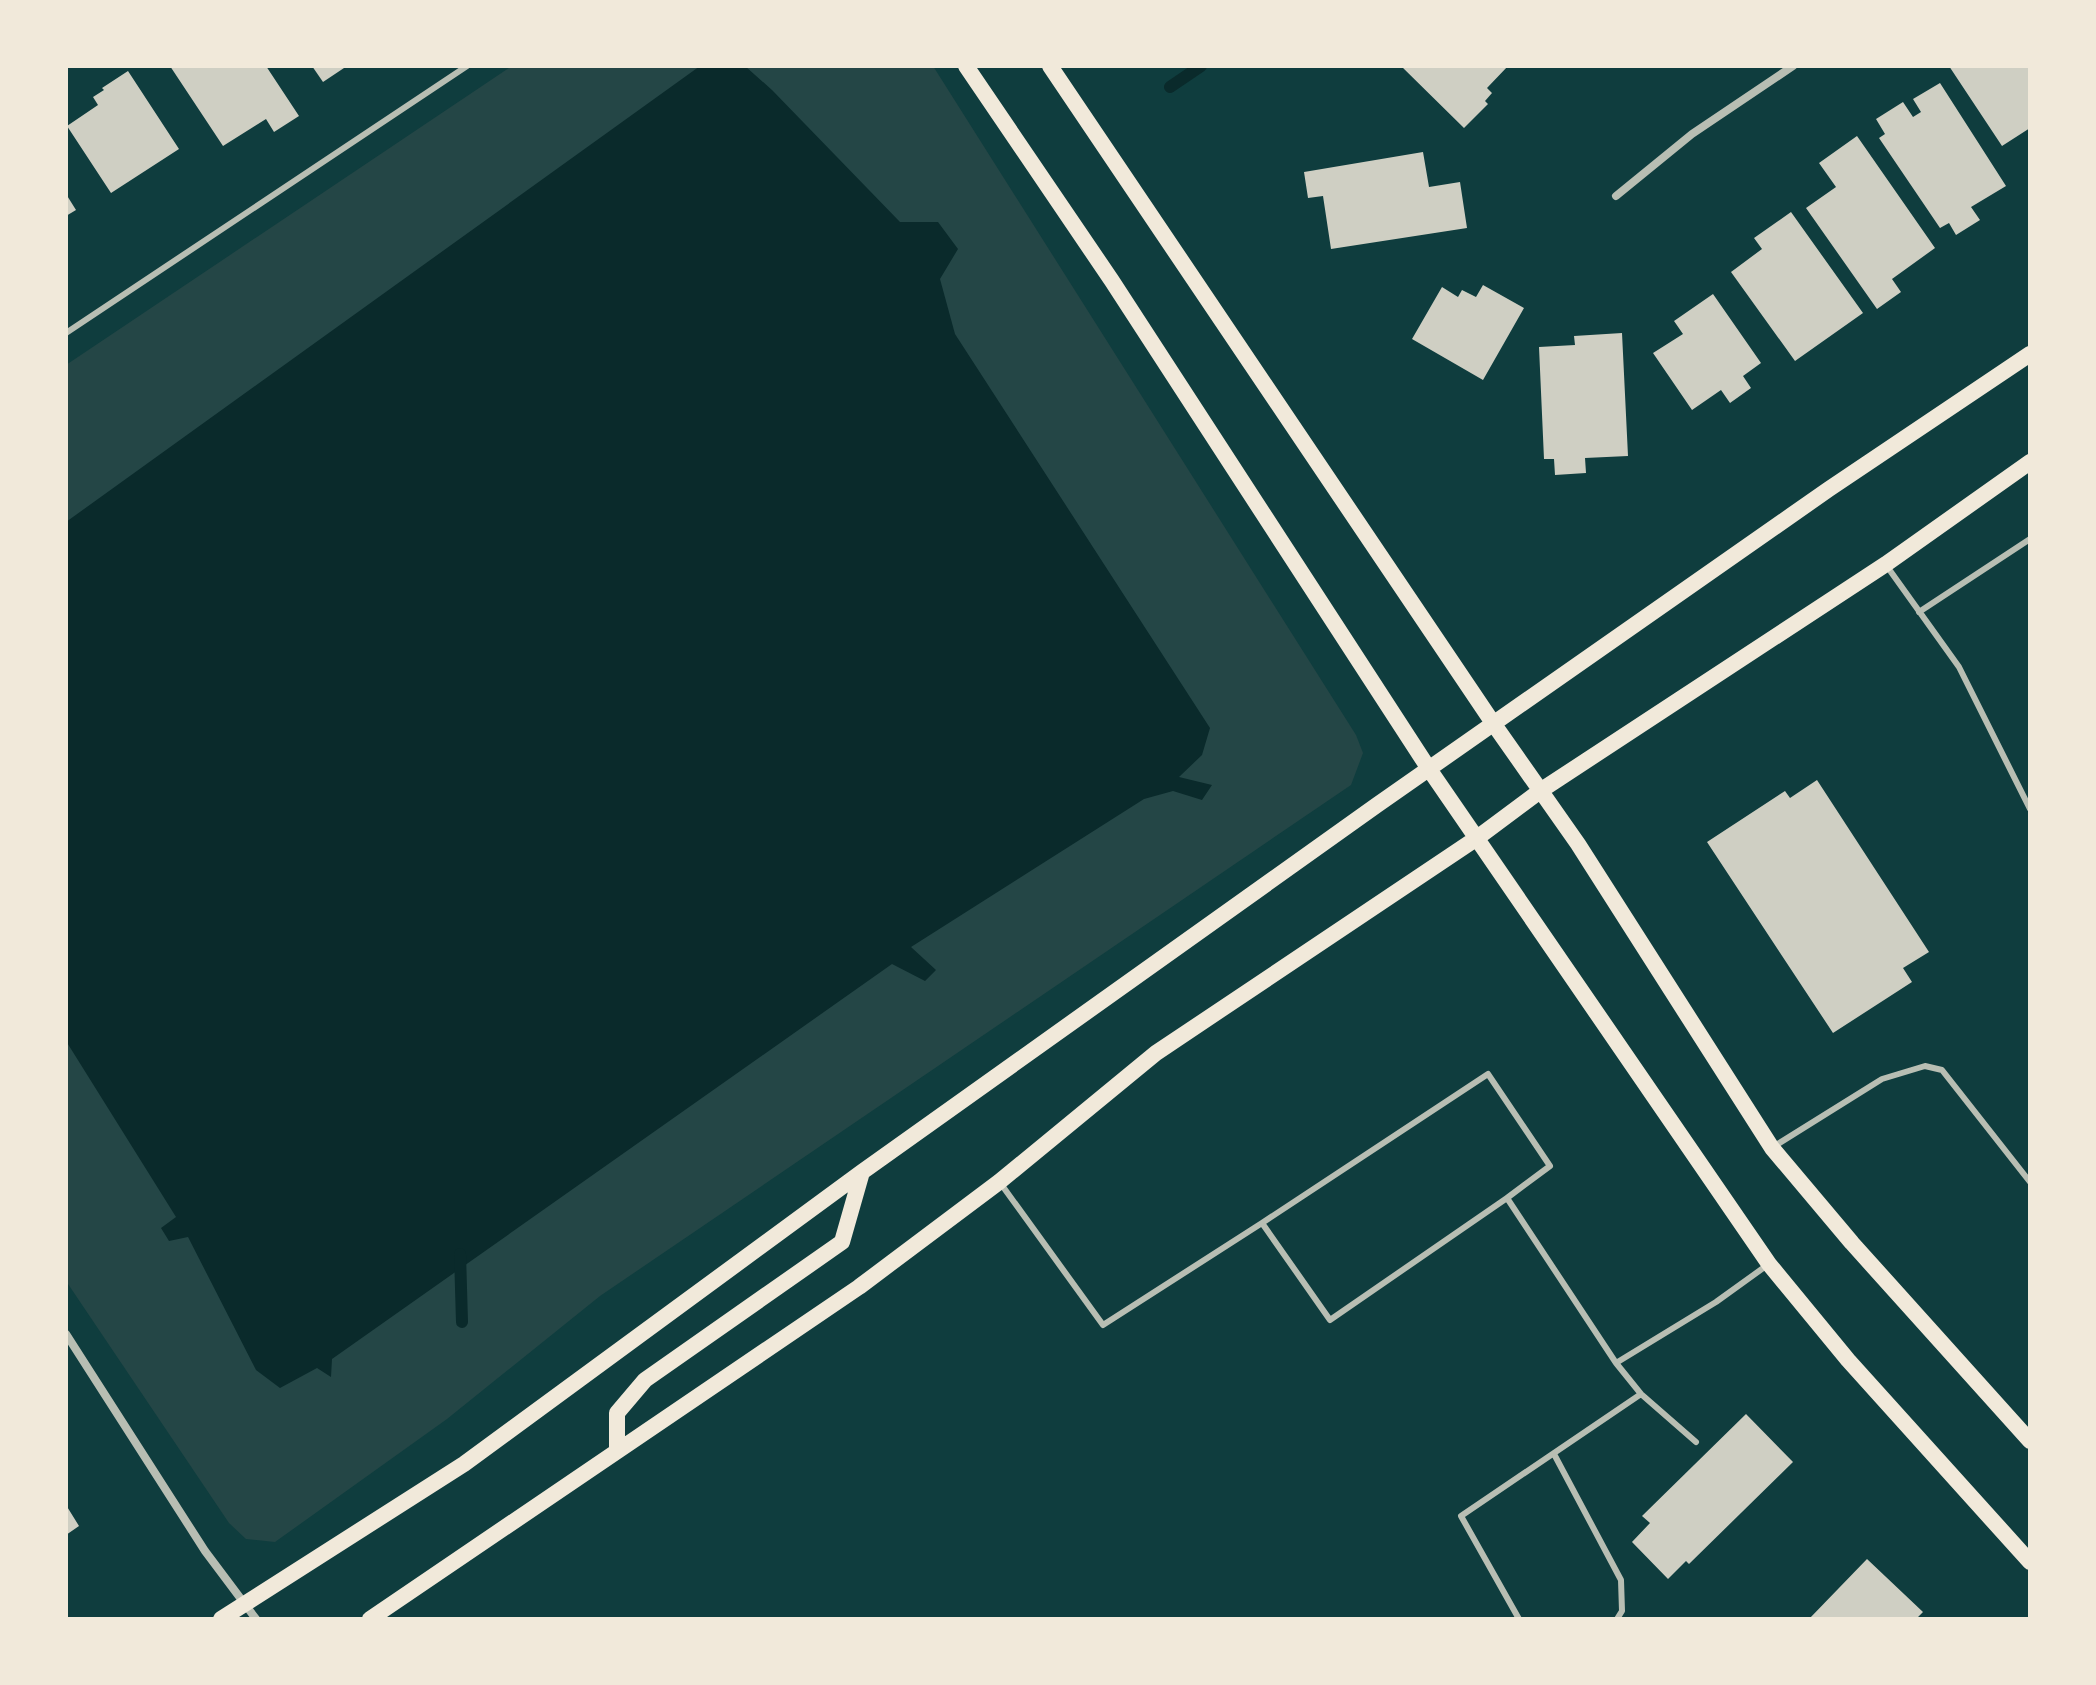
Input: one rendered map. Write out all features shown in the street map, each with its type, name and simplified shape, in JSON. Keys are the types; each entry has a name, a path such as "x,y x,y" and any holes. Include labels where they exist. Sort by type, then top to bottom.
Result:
{"main road":[{"path":"966,66 1112,281 1429,769 1769,1264 1848,1360 2030,1562"},
{"path":"1050,66 1578,844 1772,1148 1852,1243 2030,1441"},
{"path":"221,1619 464,1464 862,1172 1493,723 1829,489 2030,354"},
{"path":"370,1619 859,1287 999,1182 1156,1053 1477,838 1540,791 1886,564 2030,462"},
{"path":"617,1450 617,1413 645,1380 842,1242 862,1172"}],"street":[{"path":"1616,196 1692,134 1793,66"},
{"path":"66,1334 205,1551 256,1619"}],"lane":[{"path":"66,333 467,66"},
{"path":"1919,612 2030,539"},
{"path":"1886,564 1959,667 2030,809"},
{"path":"1772,1148 1882,1079 1925,1066 1942,1070 2030,1182"},
{"path":"999,1182 1103,1325 1488,1074 1550,1166 1330,1320 1262,1223"},
{"path":"1507,1198 1616,1363 1641,1394 1696,1442"},
{"path":"1616,1363 1716,1302 1769,1264"},
{"path":"1519,1619 1461,1516 1641,1394"},
{"path":"1554,1454 1621,1580 1622,1611 1617,1619"}],"shaded area":[{"path":"512,66 933,66 1356,735 1363,753 1351,785 600,1296 447,1419 275,1542 246,1539 229,1523 66,1281 66,365"},
{"path":"700,66 745,66 900,222 938,222 958,249 940,279 955,334 1210,728 1202,755 1179,777 1212,785 1202,800 1173,791 1144,799 911,947 936,970 925,981 892,964 332,1359 331,1377 317,1368 280,1388 256,1370 188,1237 169,1241 161,1228 176,1217 66,1041 66,522"}],"building":[{"path":"170,66 266,66 299,116 274,132 266,119 223,146"},
{"path":"312,66 347,66 323,82"},
{"path":"1401,66 1508,66 1487,88 1492,93 1485,101 1488,104 1464,128"},
{"path":"1949,66 2030,66 2030,128 2002,146"},
{"path":"128,71 179,149 111,193 67,126 98,105 93,97"},
{"path":"1940,83 2006,186 1971,207 1980,220 1956,235 1949,223 1940,228 1879,138 1885,134 1876,119 1903,102 1913,117 1921,112 1913,99"},
{"path":"1857,136 1935,248 1892,279 1901,292 1877,309 1806,208 1836,187 1819,163"},
{"path":"1423,152 1429,187 1460,182 1467,228 1331,249 1323,196 1308,198 1304,172"},
{"path":"66,194 76,210 66,216"},
{"path":"1791,212 1863,313 1795,361 1731,272 1762,249 1754,238"},
{"path":"1483,285 1524,308 1483,380 1412,339 1442,287 1458,297 1462,290 1476,297"},
{"path":"1713,294 1761,363 1743,376 1751,388 1730,403 1721,390 1692,410 1653,353 1683,334 1674,321"},
{"path":"1622,333 1628,456 1585,458 1586,473 1555,475 1554,459 1544,459 1539,347 1575,345 1574,336"},
{"path":"1817,780 1929,952 1903,968 1912,982 1833,1033 1707,842 1785,791 1790,798"},
{"path":"1746,1414 1793,1462 1689,1564 1686,1561 1668,1579 1632,1542 1650,1523 1642,1516"},
{"path":"66,1505 79,1526 66,1535"},
{"path":"1867,1559 1923,1612 1916,1619 1809,1619"}],"waterway":[{"path":"1170,87 1201,66"},
{"path":"460,1254 462,1322"}]}
